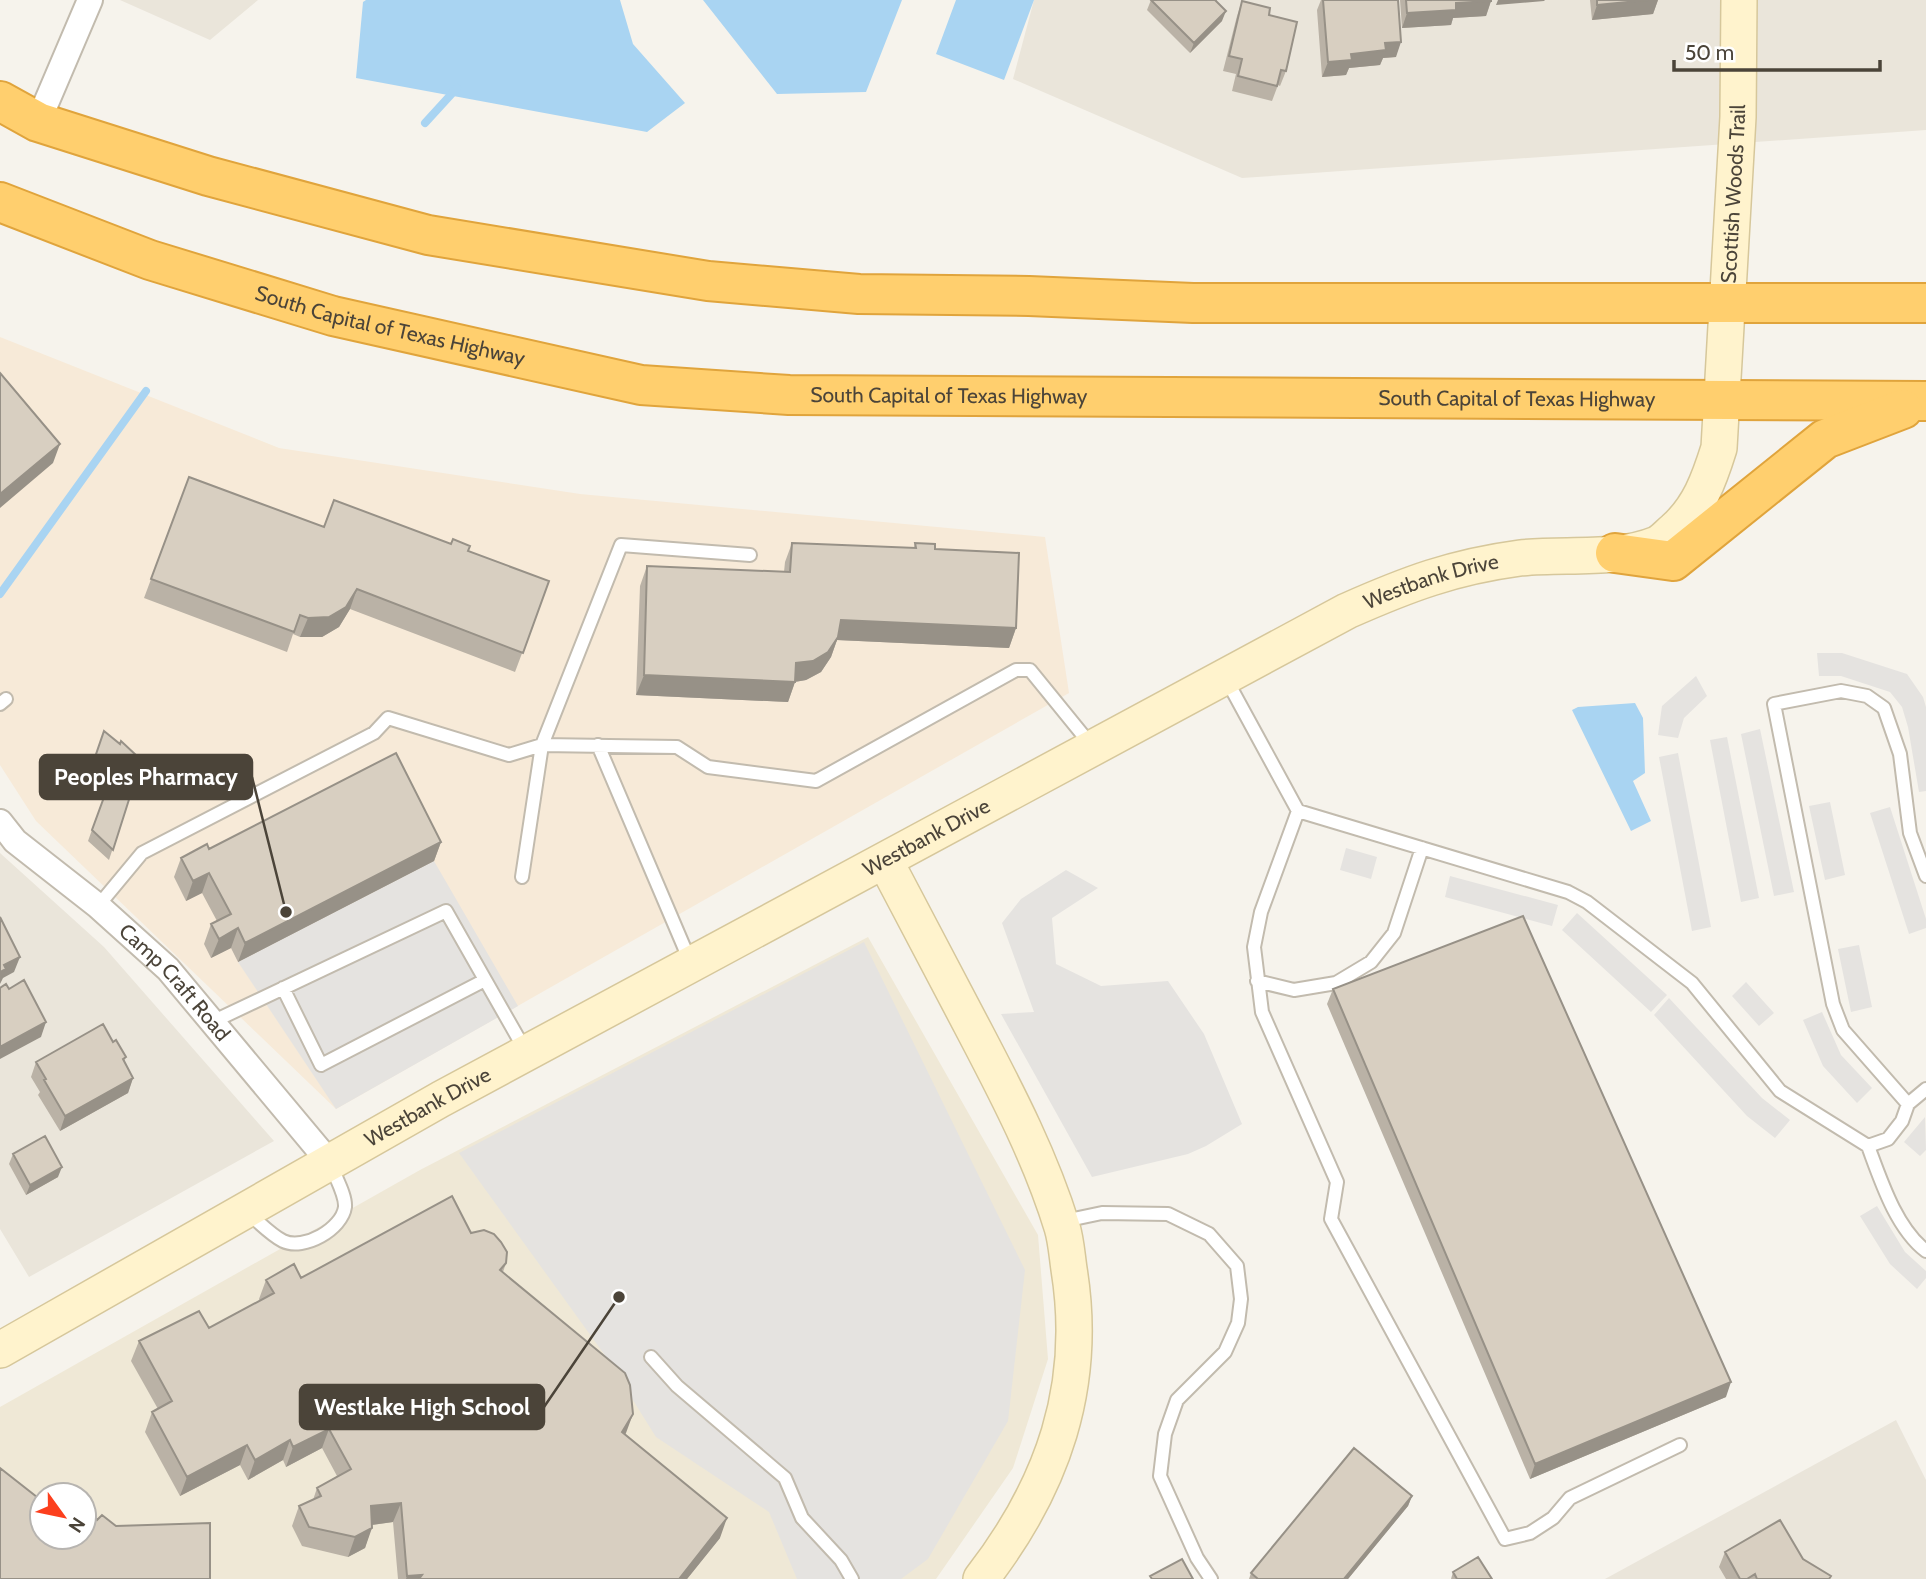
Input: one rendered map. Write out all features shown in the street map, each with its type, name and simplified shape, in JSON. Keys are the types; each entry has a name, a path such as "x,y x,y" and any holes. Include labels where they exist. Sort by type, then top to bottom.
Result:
{"highway":[{"path":"0,101 38,122 208,176 428,235 708,281 859,294 1029,296 1193,303 1926,303"},
{"name":"South Capital of Texas Highway","path":"0,202 150,260 333,316 641,386 789,395 1925,401"},
{"path":"1615,552 1673,561 1825,439 1925,401"}],"street":[{"path":"38,122 90,0"},
{"name":"Scottish Woods Trail","path":"1728,304 1738,117 1740,0"},
{"name":"Westbank Drive","path":"0,1350 527,1054 1347,611 1408,584 1457,568 1508,560 1615,552 1659,543 1685,520 1707,487 1719,448 1728,304"},
{"name":"Camp Craft Road","path":"0,822 15,841 98,906 168,969 330,1163"},
{"path":"885,861 1014,1106 1039,1162 1060,1221 1075,1302 1074,1366 1063,1426 1046,1472 1025,1515 981,1579"}],"lane":[{"path":"522,877 542,745 621,545 750,555"},
{"path":"98,906 142,853 374,733 388,718 509,755 542,745 677,747 708,767 816,781 1016,670 1030,670 1094,748"},
{"path":"1225,677 1298,811 1569,891 1692,983 1780,1091 1868,1146 1886,1197 1917,1244 1926,1251"},
{"path":"1908,1104 1843,1030 1833,1004 1774,704 1841,691 1867,696 1884,708 1900,754 1910,832 1926,876"},
{"path":"598,745 692,965"},
{"path":"1298,811 1261,912 1254,947 1262,1012 1337,1182 1331,1219 1504,1539 1530,1533 1553,1518 1570,1498 1680,1445"},
{"path":"1257,981 1294,990 1336,983 1370,962 1394,933 1422,848"},
{"path":"212,1022 446,911 527,1054"},
{"path":"283,988 321,1065 485,980"},
{"path":"1868,1146 1888,1139 1902,1121 1908,1104 1926,1089"},
{"path":"245,1211 284,1241 300,1243 317,1238 342,1219 346,1204 330,1163"},
{"path":"1060,1221 1102,1213 1168,1214 1209,1234 1237,1266 1241,1299 1238,1323 1224,1352 1177,1400 1165,1434 1160,1476 1197,1558 1211,1579"},
{"path":"651,1357 677,1386 785,1478 802,1518 841,1560 852,1579"}],"shaded area":[{"path":"120,0 258,0 210,40"},
{"path":"1034,0 1926,0 1926,130 1242,178 1013,79"},
{"path":"0,337 279,448 580,494 1045,537 1069,693 336,1109 36,821 0,765"},
{"path":"1817,653 1842,653 1907,674 1923,697 1926,707 1926,791 1919,792 1902,707 1890,692 1841,676 1819,676"},
{"path":"1696,676 1707,696 1684,718 1678,738 1658,735 1662,706"},
{"path":"1760,729 1794,892 1774,896 1741,734"},
{"path":"1727,737 1759,898 1741,902 1710,740"},
{"path":"1678,753 1711,927 1692,931 1659,757"},
{"path":"1830,802 1845,875 1825,880 1809,806"},
{"path":"1890,807 1926,919 1926,928 1909,934 1870,813"},
{"path":"1346,848 1377,857 1371,879 1340,870"},
{"path":"0,853 104,947 274,1141 29,1277 0,1229"},
{"path":"434,861 518,1006 336,1109 238,962"},
{"path":"1066,870 1098,888 1052,918 1056,964 1101,986 1168,981 1204,1034 1242,1124 1206,1146 1188,1154 1092,1177 1001,1014 1034,1012 1002,923 1021,899"},
{"path":"1450,876 1558,905 1552,926 1445,897"},
{"path":"1577,913 1667,995 1651,1012 1562,930"},
{"path":"868,937 1038,1235 1048,1359 1013,1468 936,1579 0,1579 0,1407 420,1170"},
{"path":"864,942 1025,1270 1008,1421 928,1559 901,1579 797,1579 769,1512 656,1437 604,1354 459,1153"},
{"path":"1859,945 1872,1007 1851,1012 1838,949"},
{"path":"1746,982 1774,1013 1759,1026 1732,996"},
{"path":"1669,998 1762,1098 1790,1120 1775,1138 1747,1116 1654,1015"},
{"path":"1822,1012 1841,1055 1872,1088 1857,1103 1823,1066 1803,1020"},
{"path":"1925,1117 1926,1150 1920,1156 1904,1142"},
{"path":"1877,1206 1905,1252 1926,1271 1926,1278 1917,1289 1890,1264 1860,1216"},
{"path":"1896,1420 1926,1480 1926,1579 1605,1579"}],"water":[{"path":"620,0 633,44 685,103 647,132 356,78 363,2"},
{"path":"703,0 902,0 866,92 777,94"},
{"path":"956,0 1034,0 1004,80 936,54"},
{"path":"1635,703 1643,718 1645,773 1633,781 1651,821 1631,831 1572,710 1578,707"}],"building":[{"path":"1151,0 1215,0 1226,11 1194,43"},
{"path":"1323,0 1398,0 1401,42 1385,43 1386,50 1351,54 1352,60 1328,62"},
{"path":"1406,0 1491,1 1456,3 1456,10 1407,13"},
{"path":"1597,0 1648,0 1597,5"},
{"path":"1242,1 1270,8 1269,15 1297,22 1286,71 1281,70 1277,86 1238,76 1242,59 1229,56"},
{"path":"0,373 60,444 0,494"},
{"path":"189,477 324,527 334,500 451,544 453,539 470,546 468,551 549,581 523,653 357,589 346,607 329,617 308,618 300,615 294,632 151,579"},
{"path":"792,543 916,548 915,543 935,544 935,549 1019,553 1016,628 841,620 838,637 828,652 813,661 796,663 795,682 644,675 647,566 790,572"},
{"path":"104,731 120,744 121,741 137,756 139,768 113,850 92,830 111,778 93,763"},
{"path":"396,753 441,842 245,943 238,928 219,939 211,924 231,914 209,873 193,881 181,858 207,844 209,849"},
{"path":"1523,916 1731,1382 1535,1464 1333,989"},
{"path":"0,917 20,957 4,965 6,969 0,972"},
{"path":"24,980 46,1022 0,1047 0,988 6,984 9,989"},
{"path":"103,1024 126,1057 123,1059 133,1078 65,1116 36,1062"},
{"path":"45,1136 62,1167 30,1185 13,1154"},
{"path":"452,1196 471,1233 484,1230 494,1234 501,1242 507,1252 506,1263 500,1270 625,1373 630,1385 633,1414 622,1432 727,1518 679,1579 419,1579 422,1575 407,1576 401,1503 371,1506 372,1528 355,1537 309,1527 299,1506 321,1496 317,1488 351,1469 329,1429 293,1447 290,1440 255,1460 247,1445 187,1477 152,1412 172,1401 139,1341 199,1311 209,1328 274,1293 266,1280 294,1264 301,1278"},
{"path":"1354,1448 1412,1496 1344,1579 1258,1579 1251,1573"},
{"path":"0,1468 28,1490 28,1551 98,1551 98,1519 102,1515 116,1526 210,1523 210,1579 0,1579"},
{"path":"1780,1520 1803,1559 1831,1576 1829,1579 1757,1579 1755,1574 1747,1579 1740,1579 1725,1552"},
{"path":"1478,1557 1492,1579 1457,1579 1453,1572"},
{"path":"1182,1559 1193,1579 1152,1579 1150,1576"}],"waterway":[{"path":"425,123 457,88"},
{"path":"0,594 146,391"}],"place":[{"name":"Peoples Pharmacy","path":"286,912"},
{"name":"Westlake High School","path":"619,1297"}]}
